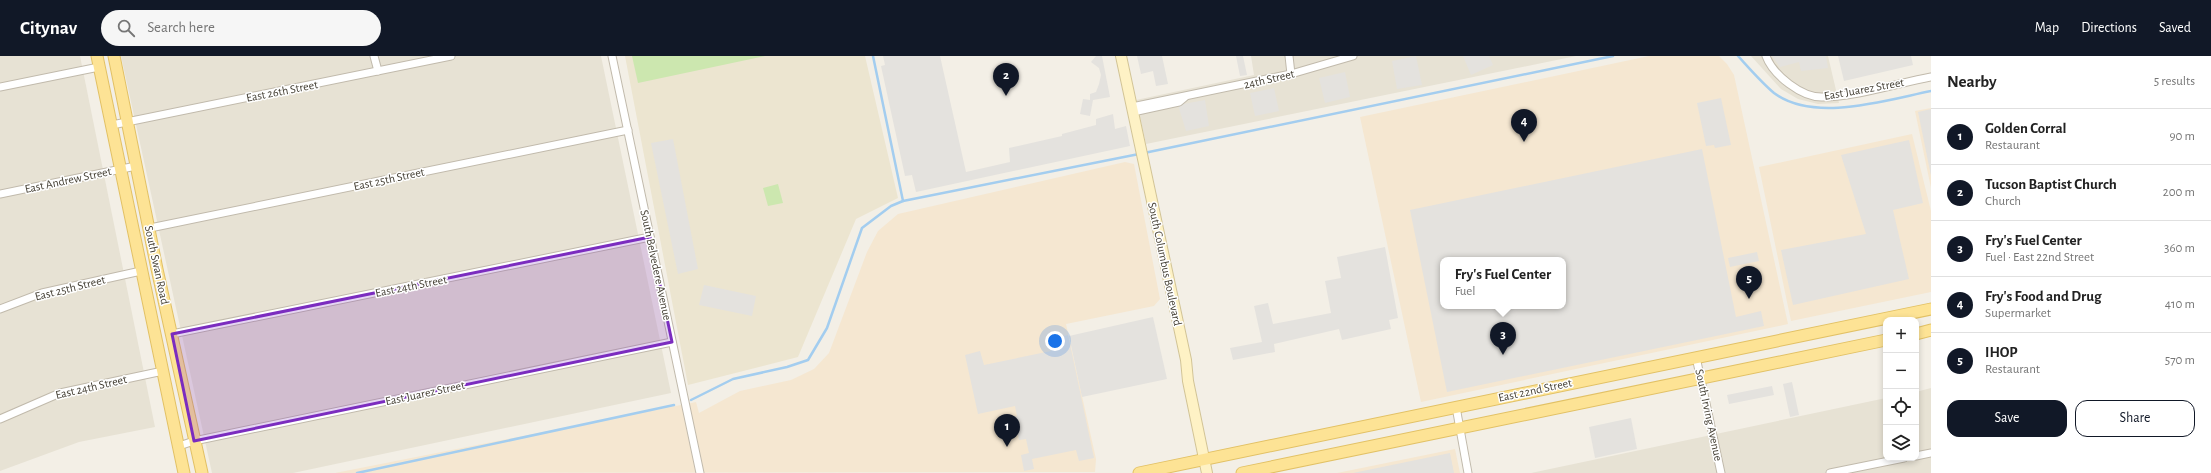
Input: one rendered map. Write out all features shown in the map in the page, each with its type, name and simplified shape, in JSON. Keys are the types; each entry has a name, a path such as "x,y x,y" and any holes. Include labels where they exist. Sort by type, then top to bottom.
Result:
{"main road":[{"name":"South Swan Road","path":"114,56 129,122 136,166 194,441 202,473"},
{"name":"South Swan Road","path":"98,61 184,473"},
{"name":"East 22nd Street","path":"1139,473 1931,308"},
{"path":"1919,333 1931,330"},
{"name":"East 22nd Street","path":"1242,473 1883,341"}],"street":[{"path":"374,56 378,71"},
{"name":"East 26th Street","path":"112,125 451,56"},
{"name":"South Belvedere Avenue","path":"612,56 700,473"},
{"name":"South Columbus Boulevard","path":"1121,56 1186,360 1188,381 1207,473"},
{"path":"1289,56 1291,74"},
{"name":"24th Street","path":"1132,109 1178,102 1185,97 1291,74 1353,56"},
{"name":"East Juarez Street","path":"1766,56 1773,68 1789,86 1816,96 1841,95 1931,76"},
{"path":"0,87 98,61"},
{"name":"East 25th Street","path":"150,228 628,130"},
{"name":"East Andrew Street","path":"0,194 136,166"},
{"name":"East 24th Street","path":"172,334 650,237"},
{"name":"East 25th Street","path":"0,309 42,293 141,271"},
{"name":"East Juarez Street","path":"179,446 194,441 672,342"},
{"name":"South Irving Avenue","path":"1696,357 1721,473"},
{"name":"East 24th Street","path":"0,419 60,393 163,371"},
{"path":"1456,407 1468,473"},
{"path":"1919,455 1931,453"},
{"path":"1830,473 1889,461"}],"highlighted area":[{"path":"650,237 672,342 194,441 172,334"}],"shaded area":[{"path":"0,56 80,56 155,427 79,442 0,471"},
{"path":"121,56 601,56 671,393 293,473 212,473"},
{"path":"625,56 865,56 898,198 856,219 798,357 688,385"},
{"path":"883,56 940,56 966,172 1010,162 1009,148 1062,136 1062,134 1096,125 1096,119 1113,114 1115,129 1126,126 1130,146 916,192 912,175 905,176 881,66 885,65"},
{"path":"1096,56 1102,56 1110,97 1093,100 1090,116 1080,114 1083,99 1090,100 1090,94 1096,92 1099,84 1101,75 1099,68 1091,62"},
{"path":"1137,56 1162,56 1168,84 1156,86 1153,71 1141,74"},
{"path":"1236,56 1243,56 1247,75 1240,76"},
{"path":"1251,56 1576,56 1146,144 1136,100 1254,75"},
{"path":"1416,56 1422,85 1397,89 1392,61"},
{"path":"1463,56 1489,56 1493,65 1471,75"},
{"path":"1649,56 1719,56 1727,64 1734,75 1788,324 1421,402 1360,117"},
{"path":"1751,56 1828,56 1839,103 1818,104 1798,99 1781,89"},
{"path":"1772,56 1826,56 1828,68 1801,71 1799,62 1780,67"},
{"path":"1838,56 1911,56 1913,65 1844,81"},
{"path":"1345,72 1350,97 1325,103 1319,78"},
{"path":"1274,88 1279,111 1255,116 1250,93"},
{"path":"1721,98 1731,145 1715,148 1714,145 1706,146 1697,103"},
{"path":"1205,100 1209,126 1186,131 1178,105"},
{"path":"1931,108 1931,188 1915,111"},
{"path":"1931,109 1931,176 1918,112"},
{"path":"1912,134 1931,211 1931,292 1791,321 1759,167"},
{"path":"673,139 698,269 678,274 651,143"},
{"path":"1909,140 1923,203 1893,210 1909,279 1793,305 1781,250 1866,234 1841,155"},
{"path":"1702,149 1736,317 1761,311 1764,326 1447,392 1410,210"},
{"path":"1125,162 1134,164 1160,299 1154,306 1066,324 1096,459 1095,472 335,473 696,402 699,413 740,391 791,380 814,369 829,353 867,252 878,231 898,214"},
{"path":"1385,247 1398,318 1389,320 1391,329 1342,340 1339,329 1274,344 1275,352 1233,360 1230,348 1262,342 1254,306 1268,303 1273,324 1331,313 1325,281 1341,278 1337,257"},
{"path":"1757,252 1759,261 1730,267 1728,258"},
{"path":"704,285 756,296 752,316 699,305"},
{"path":"1153,317 1167,379 1082,397 1069,336"},
{"path":"1068,335 1094,458 1079,461 1076,450 1032,459 1034,469 1024,471 1021,455 1029,453 1026,439 1019,440 1014,417 1017,416 1015,406 978,414 965,355 980,351 984,365 1051,351 1048,340"},
{"path":"1792,382 1799,415 1790,417 1783,384"},
{"path":"1772,386 1774,395 1729,404 1727,395"},
{"path":"1931,388 1931,473 1531,473 1883,399 1883,461 1919,461 1919,391"},
{"path":"1631,418 1637,449 1595,458 1589,427"},
{"path":"1455,449 1460,473 1337,473"},
{"path":"1450,453 1454,473 1353,473"}],"green space":[{"path":"632,56 765,56 638,83"},
{"path":"778,184 783,203 768,206 763,188"}],"waterway":[{"path":"873,56 903,201 1139,154"},
{"path":"1144,153 1613,56"},
{"path":"1738,56 1774,93 1790,102 1809,107 1851,107 1931,91"},
{"path":"691,400 733,379 787,367 808,360 827,328 862,228 891,206 903,201"},
{"path":"357,473 674,405"}],"place":[{"name":"Tucson Baptist Church","path":"1006,96"},
{"name":"Fry's Food and Drug","path":"1524,142"},
{"name":"IHOP","path":"1749,299"},
{"name":"Fry's Fuel Center","path":"1503,355"},
{"name":"Golden Corral","path":"1007,447"}]}
